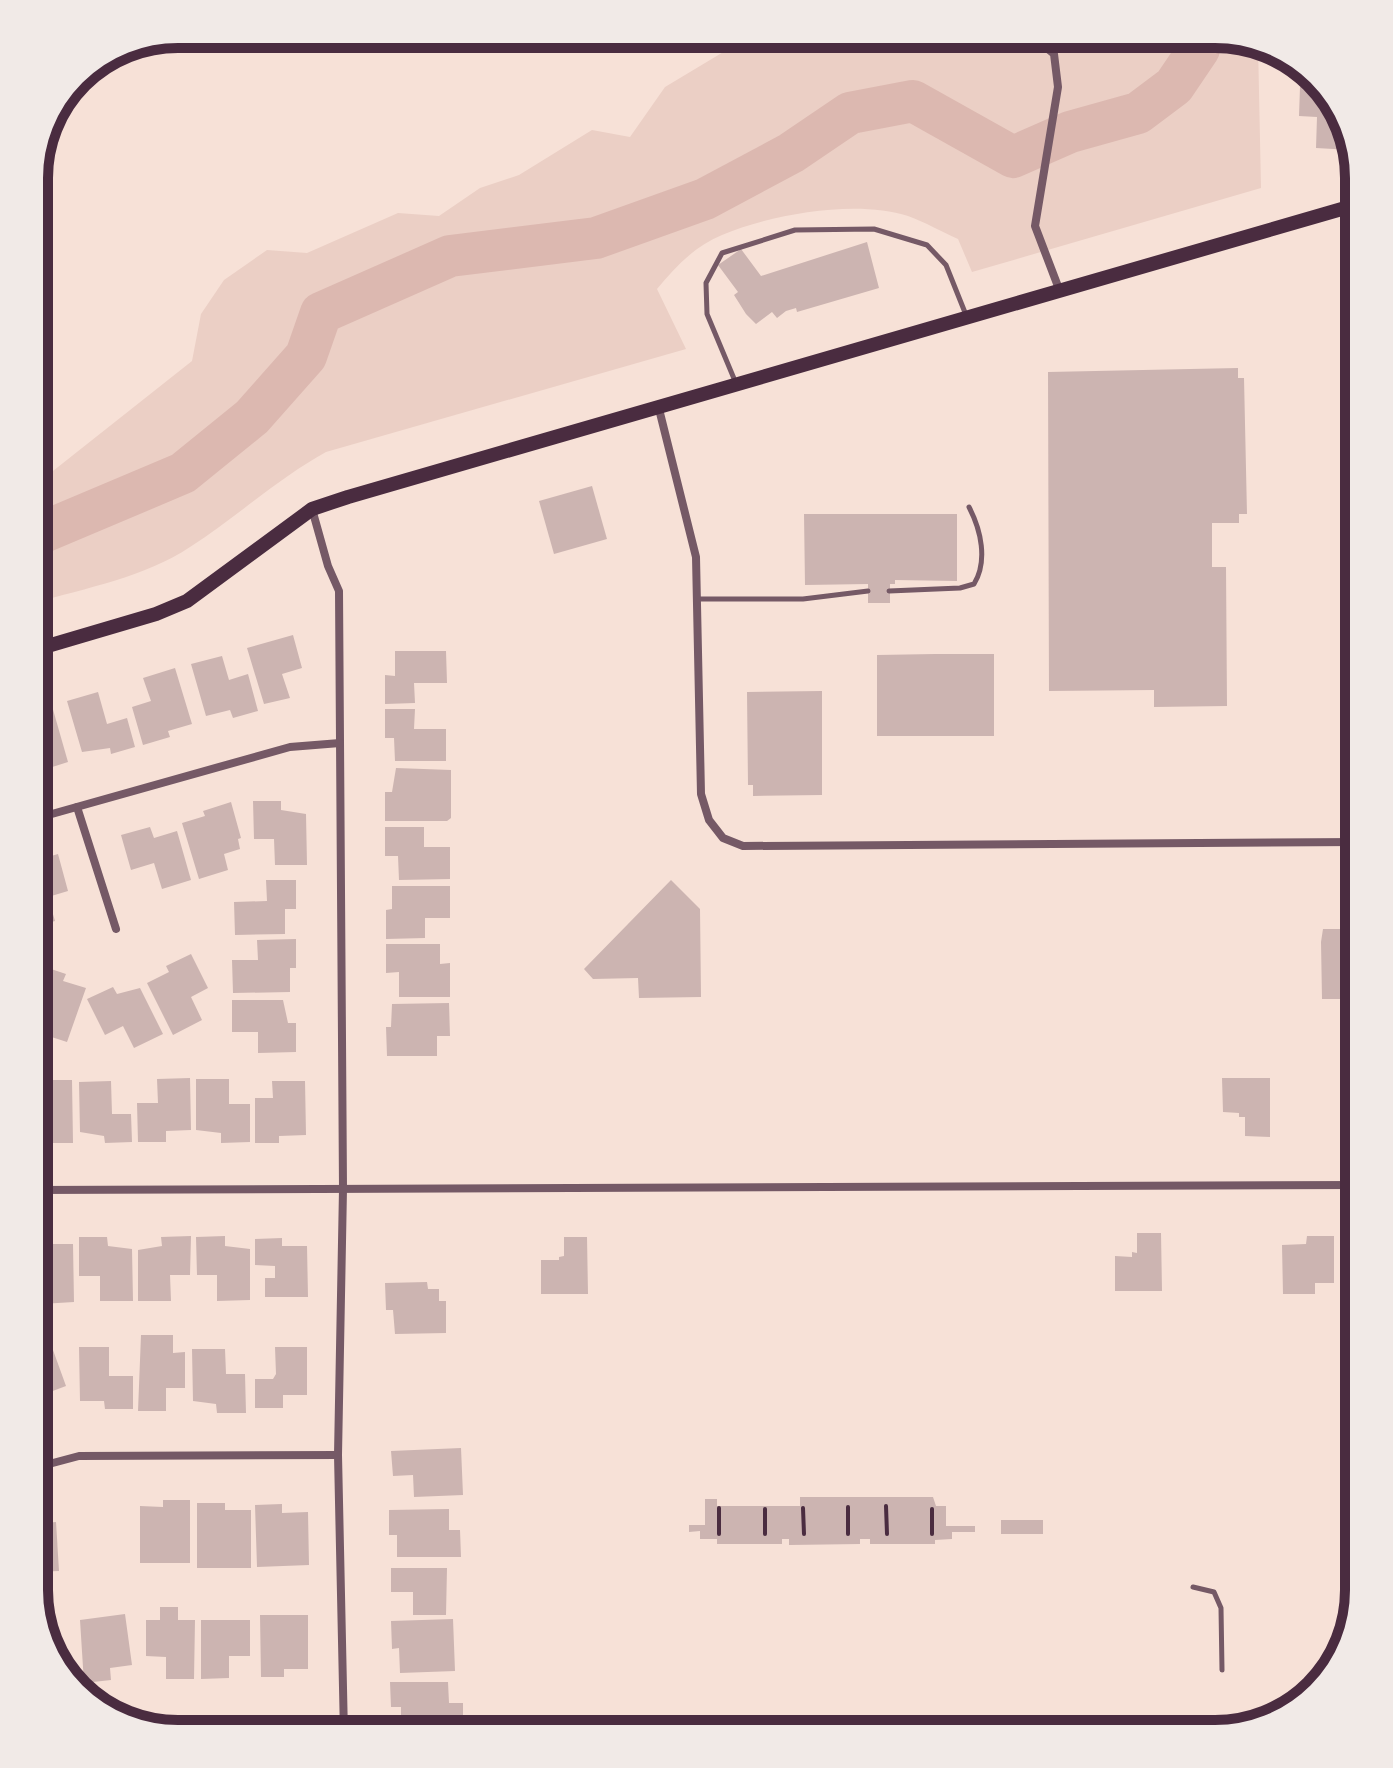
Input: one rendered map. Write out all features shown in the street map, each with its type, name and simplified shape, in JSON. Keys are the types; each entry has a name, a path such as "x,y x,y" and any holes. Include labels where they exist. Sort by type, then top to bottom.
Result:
{"main road":[{"path":"48,646 156,614 187,601 312,509 658,404 1345,208"}],"street":[{"path":"1046,48 1054,54 1058,87 1035,226 1059,289"},
{"path":"658,404 686,503 700,599 701,794 709,820 723,838 743,846 1345,842"},
{"path":"312,509 339,591 343,1189 338,1455 344,1720"},
{"path":"48,815 290,747 340,743"},
{"path":"77,807 116,929"},
{"path":"48,1190 1345,1185"},
{"path":"48,1464 79,1456 338,1455"}],"lane":[{"path":"736,382 707,314 706,283 722,253 795,230 874,229 927,245 946,265 966,316"},
{"path":"889,591 960,588 974,584 980,574 981,529 969,507"},
{"path":"700,599 803,599 868,591"},
{"path":"1193,1587 1214,1592 1221,1608 1222,1670"}],"path":[{"path":"886,1506 887,1534"},
{"path":"848,1507 848,1534"},
{"path":"719,1508 719,1534"},
{"path":"803,1508 804,1534"},
{"path":"765,1509 765,1534"},
{"path":"932,1509 932,1534"}],"shaded area":[{"path":"732,48 1224,48 1249,52 1258,55 1261,188 972,272 958,239 914,218 887,211 814,211 742,227 694,251 657,289 686,349 326,452 173,557 115,581 48,599 48,475 192,361 201,314 224,280 267,250 307,253 398,213 439,216 480,188 519,175 592,130 630,137 665,87"}],"building":[{"path":"1300,87 1308,87 1323,106 1332,120 1341,149 1316,148 1317,117 1299,116"},
{"path":"867,242 879,288 797,312 796,308 777,318 772,312 756,324 746,314 734,295 738,292 718,265 741,249 761,276"},
{"path":"1238,368 1238,378 1244,378 1247,514 1239,514 1239,523 1212,523 1212,567 1226,567 1227,706 1154,707 1154,690 1049,691 1048,372"},
{"path":"592,486 607,539 554,554 539,501"},
{"path":"804,514 957,514 957,581 895,580 895,584 890,584 890,603 868,603 868,584 805,585"},
{"path":"293,635 302,668 282,674 290,698 264,704 247,648"},
{"path":"395,651 446,651 447,683 414,683 415,703 385,704 385,675 395,676"},
{"path":"994,654 994,736 877,736 877,655"},
{"path":"222,656 229,680 248,674 258,711 233,718 230,710 206,716 191,664"},
{"path":"175,668 192,724 168,731 170,737 143,745 132,707 151,701 143,678"},
{"path":"822,691 822,795 753,796 753,785 748,785 747,692"},
{"path":"98,692 107,724 127,718 135,747 111,754 110,748 82,752 67,701"},
{"path":"52,706 68,762 48,768 48,707"},
{"path":"385,709 415,709 414,729 446,729 446,761 395,761 394,738 385,738"},
{"path":"396,768 451,770 451,818 447,821 385,821 385,792 392,792"},
{"path":"253,801 281,801 281,810 306,814 307,865 275,865 274,839 254,839"},
{"path":"231,802 241,838 238,839 240,849 224,854 228,870 199,879 182,823 205,816 203,811"},
{"path":"150,827 154,838 177,831 191,880 162,889 154,863 131,870 121,835"},
{"path":"385,827 424,827 424,847 450,847 450,879 399,880 398,856 385,856"},
{"path":"58,854 68,891 48,897 48,857"},
{"path":"266,880 296,880 296,909 285,909 285,934 235,935 234,902 267,901"},
{"path":"671,880 700,909 701,997 639,998 638,978 593,979 584,969"},
{"path":"1341,885 1345,885 1345,1019 1342,1019 1342,999 1322,999 1323,929 1341,929"},
{"path":"392,886 450,886 450,918 425,918 425,938 386,939 386,910 392,909"},
{"path":"48,897 55,921 48,923"},
{"path":"296,939 296,968 290,968 290,992 233,993 232,960 258,960 257,940"},
{"path":"386,944 440,944 440,964 450,963 450,997 399,997 399,972 386,973"},
{"path":"191,954 208,988 191,997 202,1020 173,1035 147,983 169,972 166,966"},
{"path":"48,968 66,974 63,981 86,988 67,1042 48,1036"},
{"path":"113,987 117,994 140,988 163,1034 134,1048 123,1026 105,1035 87,999"},
{"path":"232,1000 283,1000 288,1023 296,1023 296,1052 258,1053 258,1032 232,1032"},
{"path":"449,1003 450,1036 437,1036 437,1056 387,1056 386,1027 391,1027 392,1004"},
{"path":"190,1078 191,1130 166,1131 166,1142 138,1142 137,1103 158,1103 157,1079"},
{"path":"1222,1078 1270,1078 1270,1137 1245,1136 1245,1117 1239,1117 1239,1113 1223,1112"},
{"path":"196,1079 229,1079 229,1104 250,1104 250,1142 221,1143 221,1133 196,1130"},
{"path":"48,1080 72,1080 73,1143 48,1143"},
{"path":"111,1081 112,1114 131,1114 132,1142 105,1143 104,1136 80,1132 79,1082"},
{"path":"272,1081 305,1081 306,1135 279,1136 279,1143 255,1143 255,1098 273,1098"},
{"path":"1137,1233 1161,1233 1162,1291 1115,1291 1115,1256 1132,1257 1132,1252 1137,1253"},
{"path":"191,1236 190,1275 170,1275 171,1301 138,1301 138,1250 162,1246 161,1237"},
{"path":"225,1236 225,1246 250,1249 250,1300 217,1301 217,1275 197,1275 196,1237"},
{"path":"1307,1236 1334,1236 1334,1283 1315,1283 1315,1294 1283,1294 1282,1245 1306,1244"},
{"path":"79,1237 107,1237 108,1246 132,1249 133,1301 100,1301 100,1276 79,1276"},
{"path":"564,1237 587,1237 588,1294 541,1294 541,1260 559,1260 564,1256"},
{"path":"282,1238 282,1246 307,1246 308,1297 265,1297 265,1278 275,1278 275,1266 255,1265 255,1239"},
{"path":"48,1239 49,1244 73,1244 74,1302 48,1304"},
{"path":"1344,1256 1345,1291 1343,1291"},
{"path":"427,1282 428,1289 439,1289 439,1301 446,1301 446,1333 395,1334 393,1310 386,1310 385,1283"},
{"path":"141,1335 173,1335 173,1353 185,1352 185,1388 166,1388 166,1411 138,1411"},
{"path":"79,1347 109,1347 109,1376 133,1376 133,1409 105,1409 104,1401 80,1401"},
{"path":"275,1347 307,1347 307,1395 283,1395 283,1408 255,1408 255,1379 273,1379 276,1374"},
{"path":"192,1349 225,1349 226,1374 245,1374 246,1413 217,1413 216,1404 193,1401"},
{"path":"53,1350 66,1386 48,1393 48,1352"},
{"path":"461,1448 463,1495 414,1497 413,1475 393,1476 391,1451"},
{"path":"800,1497 933,1497 936,1506 946,1506 946,1526 975,1526 975,1532 952,1532 952,1539 935,1540 935,1544 870,1544 870,1539 860,1539 860,1544 789,1545 789,1539 782,1539 782,1544 717,1544 717,1539 700,1539 700,1531 689,1532 689,1525 705,1525 705,1499 717,1499 717,1506 800,1506"},
{"path":"163,1500 190,1500 190,1563 140,1563 140,1506 163,1507"},
{"path":"197,1503 225,1503 225,1510 251,1510 251,1568 197,1568"},
{"path":"282,1504 282,1513 308,1512 309,1565 257,1567 255,1505"},
{"path":"449,1509 449,1530 460,1530 461,1557 397,1557 397,1535 389,1535 389,1510"},
{"path":"1001,1520 1043,1520 1043,1534 1001,1534"},
{"path":"56,1522 59,1571 48,1571 48,1523"},
{"path":"391,1568 447,1568 446,1615 413,1615 413,1592 391,1592"},
{"path":"160,1607 178,1607 178,1620 195,1620 194,1679 166,1679 166,1657 146,1656 146,1620 160,1620"},
{"path":"125,1614 132,1665 110,1668 111,1680 87,1683 84,1680 80,1620"},
{"path":"260,1615 308,1615 308,1669 284,1669 284,1677 261,1677"},
{"path":"453,1619 455,1671 400,1673 399,1648 392,1649 391,1621"},
{"path":"201,1620 250,1620 250,1656 229,1656 229,1678 201,1679"},
{"path":"390,1682 448,1682 449,1703 463,1703 463,1720 401,1720 401,1707 391,1707"}],"waterway":[{"path":"48,530 183,473 252,417 306,356 321,313 450,256 596,238 705,199 791,153 850,113 913,101 1013,157 1070,132 1138,113 1174,86 1199,48"}]}
